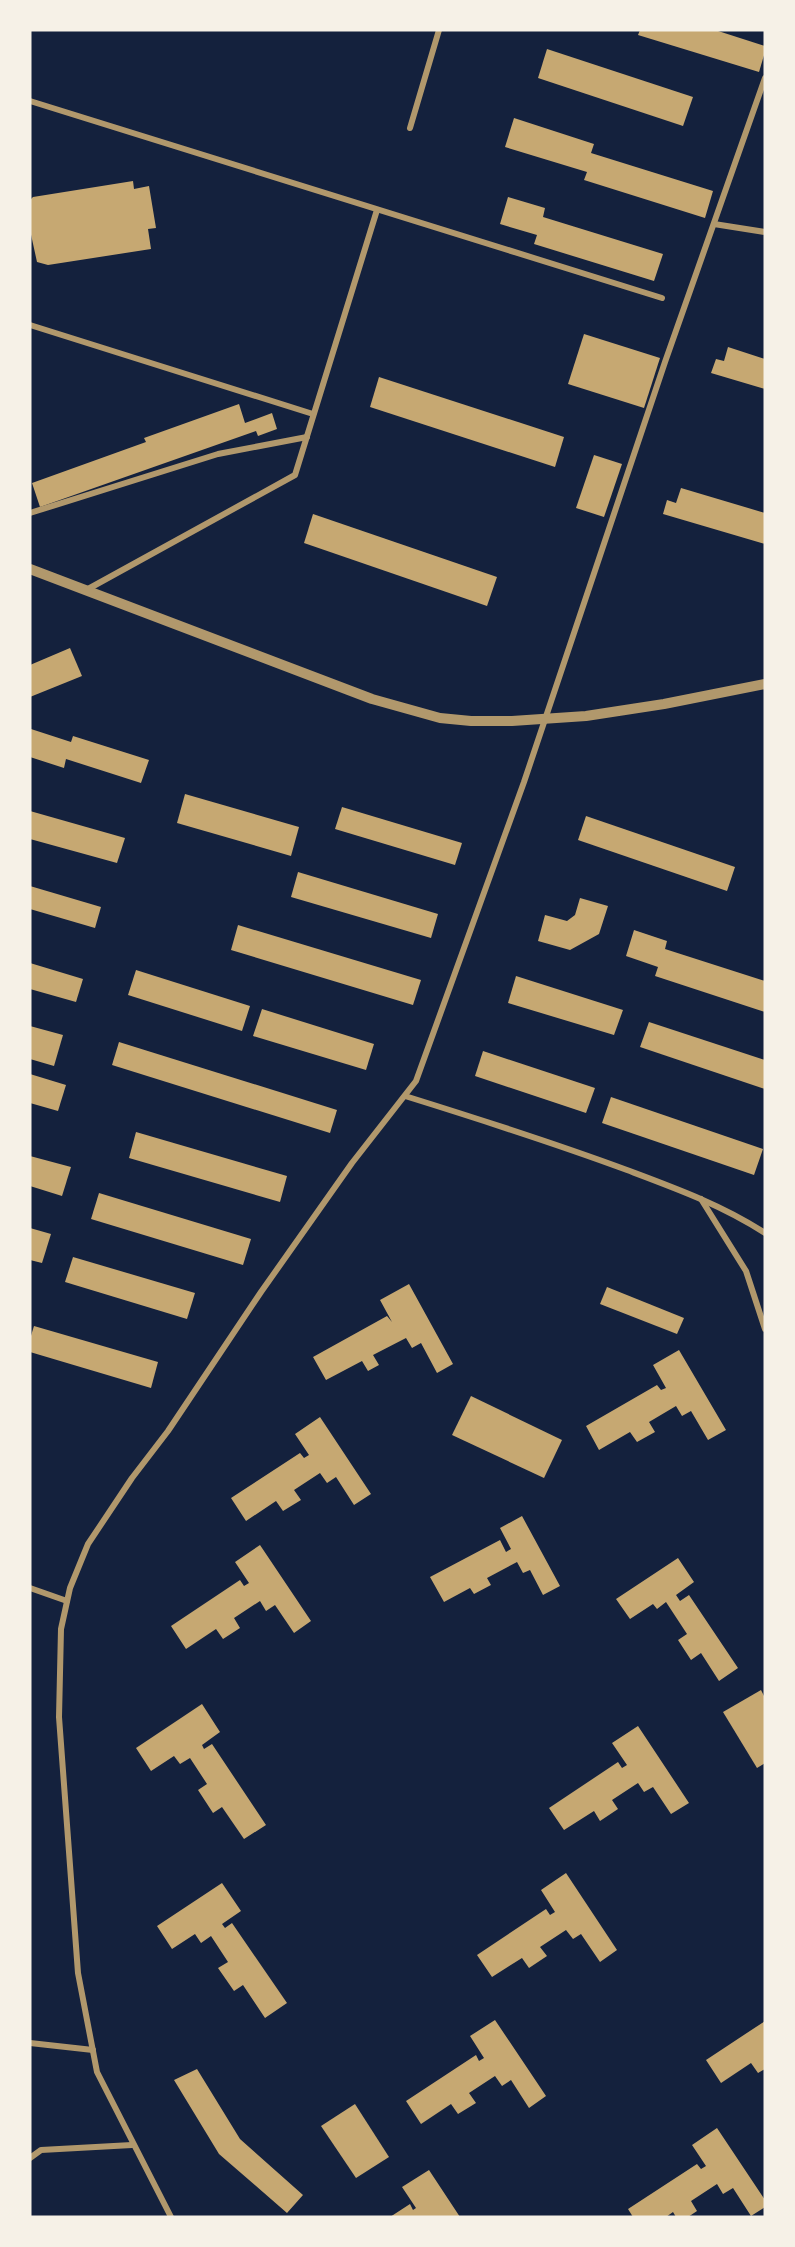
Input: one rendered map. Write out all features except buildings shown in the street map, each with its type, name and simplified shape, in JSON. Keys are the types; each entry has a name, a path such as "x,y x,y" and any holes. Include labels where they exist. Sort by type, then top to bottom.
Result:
{"street":[{"path":"410,128 439,30"},
{"path":"171,2217 132,2145 97,2072 78,1973 61,1768 58,1676 61,1629 70,1588 88,1544 132,1478 168,1431 261,1292 352,1163 416,1081 524,782 544,718 765,78"},
{"path":"30,101 662,298"},
{"path":"88,589 295,475 377,210"},
{"path":"714,224 765,232"},
{"path":"30,325 313,414"},
{"path":"30,513 218,454 307,437"},
{"path":"30,569 88,589 372,699 415,712 471,721 512,722 586,716 664,704 765,684"},
{"path":"405,1096 509,1129 700,1198 740,1217 765,1233"},
{"path":"700,1198 746,1271 765,1329"},
{"path":"30,1588 67,1600"},
{"path":"30,2043 93,2050"},
{"path":"30,2158 41,2150 132,2145"}]}
